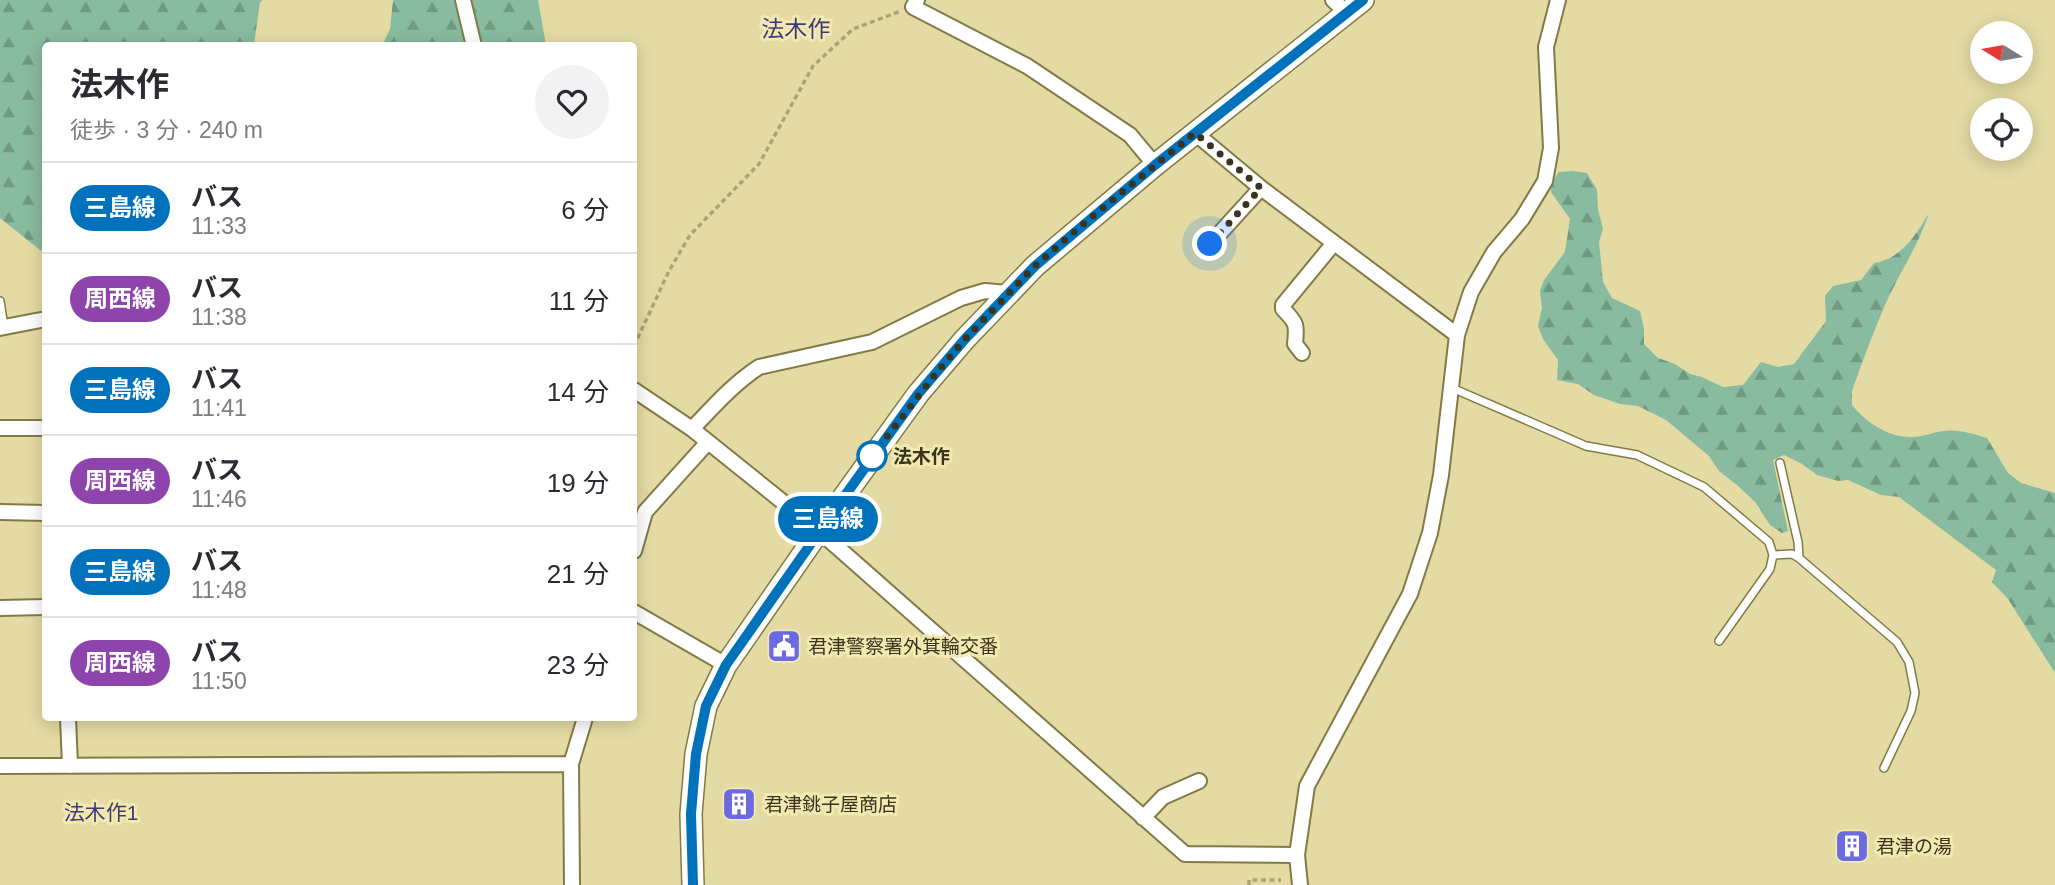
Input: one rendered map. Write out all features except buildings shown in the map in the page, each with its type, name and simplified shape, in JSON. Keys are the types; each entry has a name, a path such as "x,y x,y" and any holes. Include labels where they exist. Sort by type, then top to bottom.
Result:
{"main road":[{"path":"694,885 691,814 696,754 706,706 726,665 918,394 965,339 1035,266 1348,4"}],"street":[{"path":"463,0 473,42"},
{"path":"1300,885 1297,855 1307,786 1410,594 1430,533 1441,475 1457,335 1471,292 1494,252 1522,219 1545,181 1551,148 1546,47 1558,0"},
{"path":"915,3 1027,66 1130,135 1155,165"},
{"path":"1195,133 1261,188 1457,335"},
{"path":"1210,244 1261,188"},
{"path":"1302,353 1295,344 1297,326 1283,309 1283,305 1334,243"},
{"path":"692,429 725,395 759,367 872,342 961,298 985,291 1008,293"},
{"path":"2,327 42,320"},
{"path":"637,392 692,429 819,531 1185,854 1297,855"},
{"path":"0,428 42,428"},
{"path":"639,508 708,442"},
{"path":"0,513 42,513"},
{"path":"0,608 42,607"},
{"path":"637,614 726,665"},
{"path":"68,721 70,766"},
{"path":"572,885 571,764 584,721"},
{"path":"0,766 571,764"},
{"path":"1143,818 1163,797 1199,781"}],"lane":[{"path":"0,301 2,327"},
{"path":"1451,388 1587,446 1637,455 1704,487 1769,542 1773,555 1770,569 1718,641"},
{"path":"1780,463 1798,542 1799,558"},
{"path":"1773,555 1792,554 1799,558 1897,642 1909,662 1915,693 1911,711 1884,768"}],"path":[{"path":"637,340 669,271 690,235 759,164 813,66 853,29 915,3"},
{"path":"1249,883 1281,880"}],"green space":[{"path":"0,0 263,0 260,2 254,42 42,42 42,252 0,218"},
{"path":"393,0 538,0 545,42 384,42 390,29"},
{"path":"1559,172 1587,173 1597,190 1603,229 1599,242 1603,282 1612,298 1640,311 1644,344 1658,358 1723,387 1743,385 1761,362 1778,367 1794,364 1826,321 1825,296 1833,286 1861,280 1874,263 1884,261 1900,251 1929,213 1876,326 1852,391 1852,405 1871,423 1894,435 1916,437 1955,431 1987,438 2008,473 2021,483 2055,493 2055,673 2008,599 1992,582 1996,570 1899,497 1881,495 1848,480 1838,481 1817,475 1784,455 1773,460 1788,531 1782,533 1770,525 1756,503 1719,471 1709,456 1666,420 1638,406 1620,404 1594,395 1578,384 1557,380 1558,360 1543,339 1538,326 1542,308 1540,291 1544,280 1565,252 1570,219 1551,192 1552,182"}],"bus line":[{"name":"三島線","path":"693,885 691,814 696,754 706,706 726,665 918,394 965,339 1035,266 1155,165 1363,0"}],"place":[{"name":"法木作","path":"872,456"},
{"name":"君津警察署外箕輪交番","path":"784,646"},
{"name":"君津銚子屋商店","path":"739,804"},
{"name":"君津の湯","path":"1852,846"}],"district":[{"name":"法木作","path":"796,29"},
{"name":"法木作1","path":"101,813"}],"route":[{"path":"872,456 918,394 965,339 1035,266 1195,133 1261,188 1210,244"}]}
